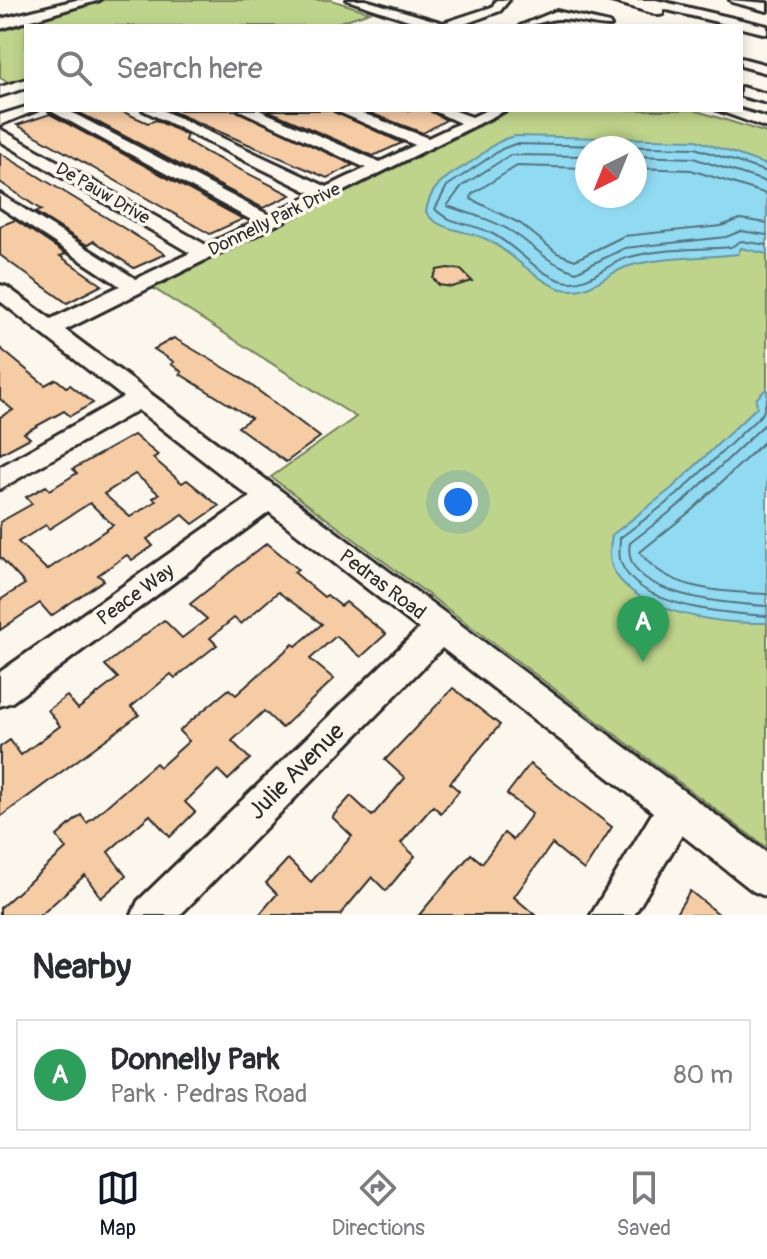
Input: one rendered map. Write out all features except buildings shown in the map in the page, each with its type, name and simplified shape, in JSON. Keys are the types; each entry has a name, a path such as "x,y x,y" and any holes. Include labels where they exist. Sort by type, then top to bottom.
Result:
{"main road":[{"path":"0,18 71,0"},
{"path":"0,24 93,0"}],"street":[{"path":"353,0 433,24"},
{"path":"453,24 496,9 503,0"},
{"path":"614,0 712,24"},
{"path":"642,0 718,24"},
{"path":"736,0 767,7"},
{"path":"531,24 556,15 596,24"},
{"path":"746,33 767,17"},
{"path":"746,33 767,30"},
{"path":"746,33 767,37"},
{"path":"743,63 767,69"},
{"path":"0,92 24,84"},
{"path":"743,92 767,99"},
{"path":"0,120 24,112"},
{"path":"60,112 269,222"},
{"path":"154,112 327,194"},
{"path":"251,112 380,168"},
{"path":"346,112 428,144"},
{"path":"444,112 473,123"},
{"name":"Donnelly Park Drive","path":"49,329 495,112"},
{"path":"731,112 767,123"},
{"name":"De Pauw Drive","path":"0,134 205,253"},
{"path":"0,199 135,287"},
{"name":"Pedras Road","path":"1,293 767,877"},
{"path":"0,479 140,398"},
{"name":"Peace Way","path":"0,691 270,497"},
{"name":"Julie Avenue","path":"152,915 441,628"},
{"path":"611,915 677,808"}],"green space":[{"path":"102,0 331,0 370,12 334,24 24,24 24,87 19,88 0,78 0,27"},
{"path":"508,112 700,112 767,133 767,848 271,477 356,417 153,288"}],"water":[{"path":"515,136 575,137 575,208 647,208 647,139 696,140 767,165 767,254 741,248 738,254 653,261 629,266 581,289 553,286 495,244 445,227 426,212 432,193 444,179 495,144"},
{"path":"767,388 767,623 706,619 683,614 642,598 626,586 612,567 612,535 671,489 757,407 756,399"}],"place":[{"name":"Donnelly Park","path":"643,662"}]}
